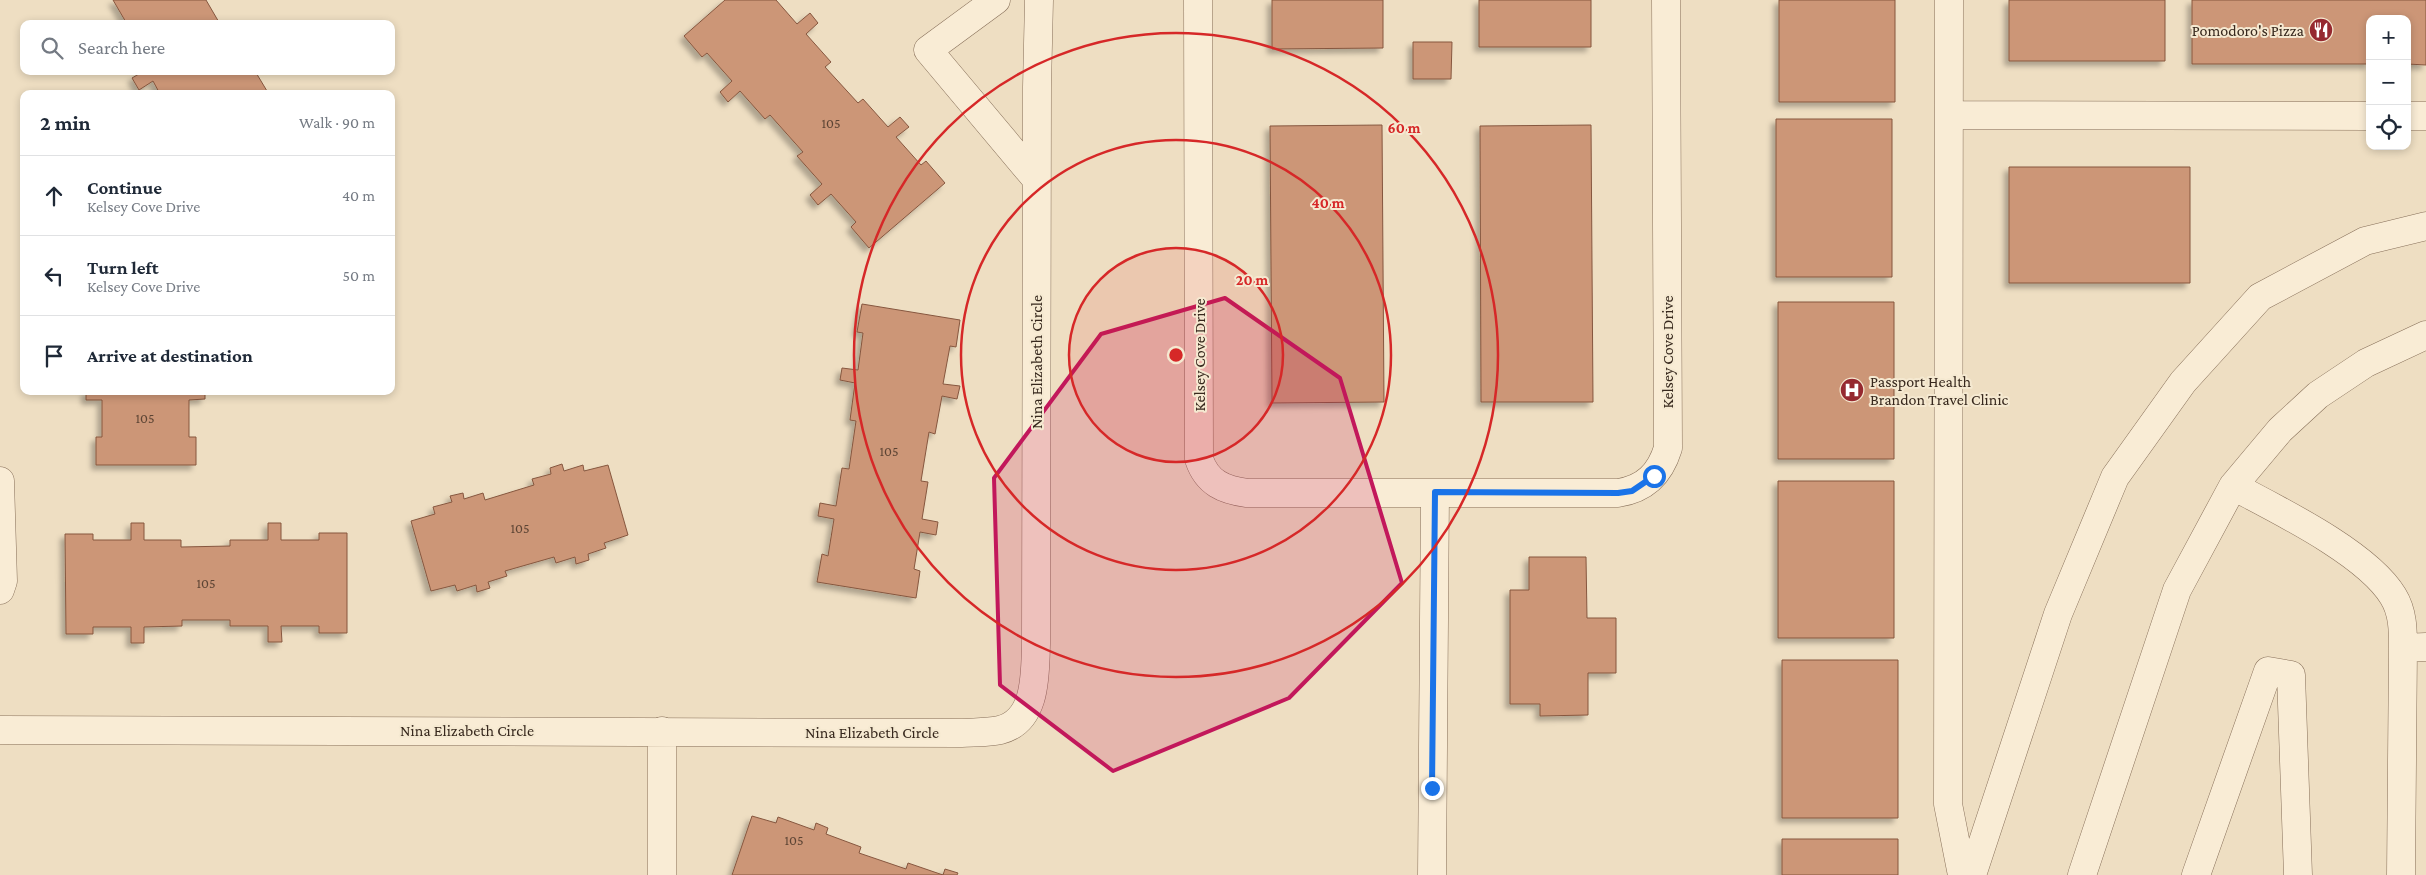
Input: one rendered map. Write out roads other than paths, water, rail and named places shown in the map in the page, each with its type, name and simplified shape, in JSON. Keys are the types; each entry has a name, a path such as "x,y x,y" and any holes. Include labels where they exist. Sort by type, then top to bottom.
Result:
{"street":[{"path":"996,0 928,50 1037,180"},
{"name":"Nina Elizabeth Circle","path":"0,730 662,730 961,733 999,730 1011,725 1022,715 1034,691 1036,644 1039,0"},
{"name":"Kelsey Cove Drive","path":"1198,0 1200,459 1203,471 1210,480 1222,488 1240,492 1618,493 1632,491 1644,485 1654,476 1663,463 1668,448 1666,0"},
{"path":"1949,0 1948,804 1962,875"},
{"path":"1949,115 2366,116"},
{"path":"2411,116 2426,116"},
{"path":"1972,875 2058,614 2115,477 2183,382 2260,297 2365,242 2426,226"},
{"path":"2082,875 2177,590 2233,486 2280,430 2318,395 2366,364 2426,335"},
{"path":"0,481 3,581 0,590"},
{"path":"2233,486 2303,524 2365,565 2383,581 2394,597 2415,648 2401,875"},
{"path":"1432,875 1435,492"},
{"path":"2196,875 2268,671 2291,675 2298,875"},
{"path":"662,730 662,875"}],"place":[{"name":"Pomodoro's Pizza","path":"2321,30"},
{"name":"Passport Health Brandon Travel Clinic","path":"1852,390"}]}
